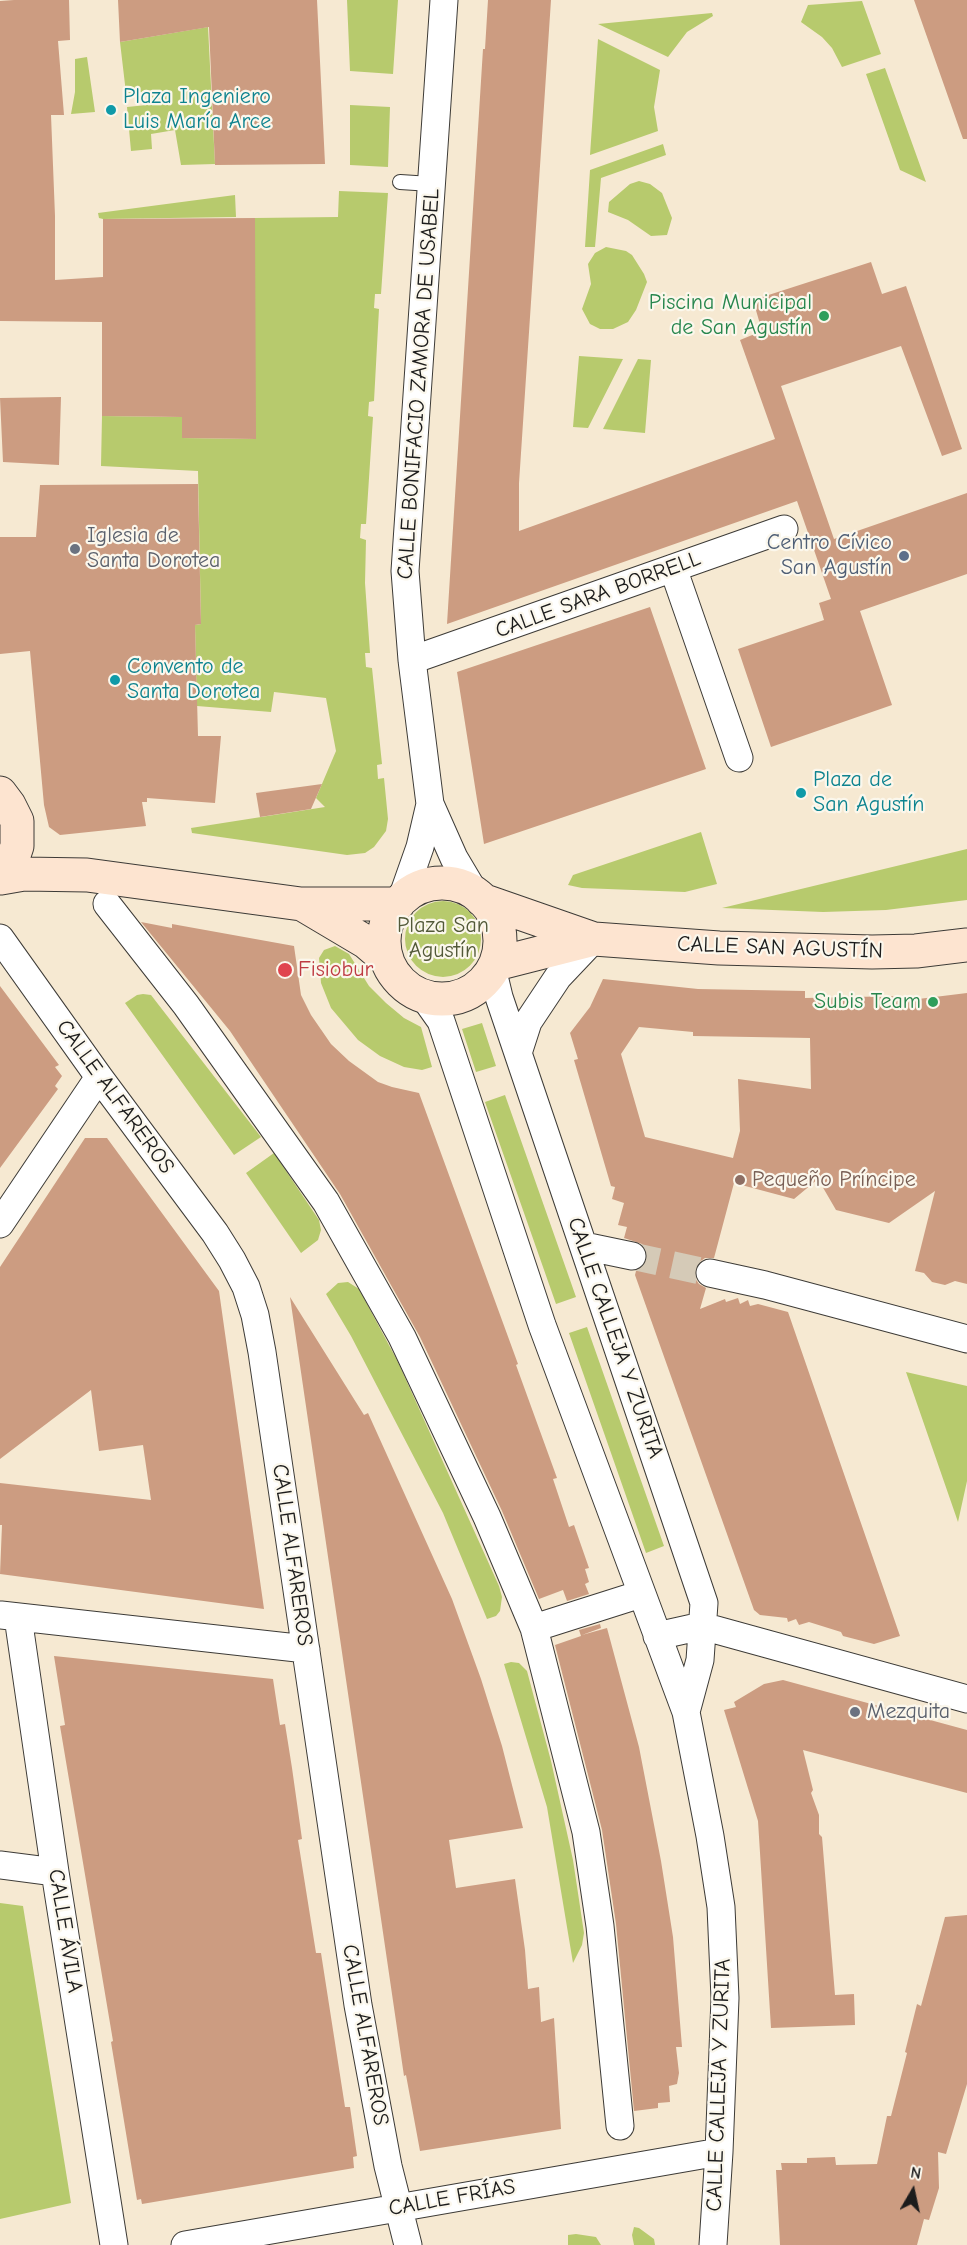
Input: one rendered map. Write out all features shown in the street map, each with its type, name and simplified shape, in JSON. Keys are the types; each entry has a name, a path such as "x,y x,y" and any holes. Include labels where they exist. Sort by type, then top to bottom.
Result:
{"street":[{"name":"CALLE BONIFACIO ZAMORA DE USABEL","path":"444,0 405,571 412,660 430,804 454,858 479,897"},
{"name":"CALLE SARA BORRELL","path":"412,660 784,529"},
{"path":"673,568 739,758"},
{"path":"0,793 33,842 52,858 87,875"},
{"name":"CALLE BONIFACIO ZAMORA DE USABEL","path":"399,902 420,847 430,804"},
{"path":"0,878 11,864 17,846 17,820"},
{"path":"0,878 24,874 87,875 301,903 399,902"},
{"path":"435,884 455,885 479,897 497,923 500,945 494,966 487,978 476,989 458,997 441,999 424,996 402,984 391,971 384,944 385,928 399,902 416,889 435,884"},
{"name":"CALLE SAN AGUSTÍN","path":"479,897 594,939 719,948 852,952 916,951 967,945"},
{"path":"301,903 366,942 387,960"},
{"path":"107,904 186,1005 326,1202 402,1337 541,1626 586,1832 600,1926 620,2126"},
{"name":"CALLE ALFAREROS","path":"0,938 99,1077 215,1233 246,1287 255,1315 360,2014 388,2166 408,2245"},
{"path":"518,1053 528,1022 558,977 594,939"},
{"name":"CALLE SAN AGUSTÍN","path":"494,966 594,939"},
{"name":"CALLE CALLEJA Y ZURITA","path":"494,966 499,997 704,1604 700,1660 686,1712"},
{"name":"CALLE CALLEJA Y ZURITA","path":"424,996 441,1021 542,1325 686,1712 721,1907 726,1998 713,2245"},
{"path":"0,1224 99,1077"},
{"path":"584,1246 632,1256"},
{"path":"710,1273 765,1285 967,1339"},
{"path":"541,1626 641,1594"},
{"path":"9,1616 306,1650"},
{"name":"CALLE ÁVILA","path":"9,1616 55,1872 114,2245"},
{"path":"657,1636 702,1626 967,1699"},
{"path":"0,1865 55,1872"},
{"name":"CALLE FRÍAS","path":"185,2245 719,2152"}],"lane":[{"path":"400,182 431,184"}],"green space":[{"path":"347,0 398,0 393,74 350,71"},
{"path":"862,1 881,54 842,67 832,48 822,37 801,22 808,5"},
{"path":"712,13 713,16 687,32 668,57 598,24"},
{"path":"208,27 215,164 181,165 175,130 151,134 152,149 131,151 127,107 147,105 146,92 126,93 120,42"},
{"path":"598,39 660,70 654,107 658,131 590,155"},
{"path":"87,57 95,112 71,114 75,92 75,59"},
{"path":"885,68 926,182 900,170 866,74"},
{"path":"350,105 390,107 388,167 350,165"},
{"path":"663,144 666,155 601,178 595,247 585,247 590,170"},
{"path":"639,181 650,184 662,193 672,218 667,235 651,236 628,220 608,212 609,202 630,184"},
{"path":"339,191 388,193 381,294 375,294 374,308 379,309 374,401 369,402 368,416 373,417 366,524 361,524 360,538 366,540 365,583 370,653 365,653 366,667 372,668 382,764 377,765 378,779 384,778 388,819 386,831 374,847 365,853 347,855 192,833 191,828 325,807 316,798 336,751 326,698 274,692 271,712 197,706 195,625 201,624 198,471 101,466 102,416 182,417 182,438 255,439 255,218 338,217"},
{"path":"235,195 236,217 103,219 99,218 98,213"},
{"path":"606,247 626,251 632,255 647,282 636,310 628,322 613,329 600,329 590,324 582,309 591,284 588,264 595,253"},
{"path":"579,356 623,359 588,428 573,427"},
{"path":"638,359 651,360 645,433 603,429"},
{"path":"701,832 717,884 685,892 582,888 568,885 573,875"},
{"path":"967,849 967,900 886,910 823,912 722,908"},
{"name":"Plaza San Agustín","path":"443,901 457,904 470,912 478,925 481,939 478,953 470,966 457,974 443,977 429,974 416,966 408,953 405,939 408,925 416,912 429,904"},
{"path":"335,946 349,954 369,986 386,1003 404,1018 421,1027 432,1067 422,1070 404,1067 380,1056 358,1040 331,1008 321,983 319,958 324,950"},
{"path":"143,994 151,995 261,1137 234,1155 125,1003"},
{"path":"482,1023 496,1066 476,1072 462,1029"},
{"path":"505,1095 576,1297 556,1304 485,1102"},
{"path":"274,1153 319,1220 321,1230 318,1240 301,1253 246,1173"},
{"path":"348,1282 359,1289 398,1362 499,1586 502,1597 500,1611 496,1616 487,1619 443,1513 351,1336 326,1294 338,1283"},
{"path":"587,1327 664,1546 646,1553 569,1333"},
{"path":"906,1372 967,1386 967,1481 958,1522"},
{"path":"519,1663 527,1671 551,1761 573,1860 584,1933 582,1945 573,1963 547,1807 504,1664"},
{"path":"0,1903 23,1906 71,2203 0,2219"},
{"path":"634,2227 654,2239 655,2245 634,2245 632,2235"},
{"path":"568,2235 596,2237 601,2245 568,2245"}],"building":[{"path":"69,0 70,40 58,41 64,115 51,115 55,280 103,277 103,219 255,218 256,439 182,438 182,417 102,416 102,322 0,321 0,1"},
{"path":"118,0 317,0 325,164 215,165 209,27 120,42"},
{"path":"488,0 551,0 519,483 519,531 775,439 740,340 762,331 753,300 871,262 882,294 906,286 962,449 942,456 901,346 781,386 834,539 967,493 967,574 860,611 892,705 771,747 738,649 824,620 819,603 831,599 797,501 447,624"},
{"path":"914,0 967,0 967,139 963,139"},
{"path":"61,397 59,465 3,462 0,398"},
{"name":"Convento de Santa Dorotea","path":"198,484 201,624 195,625 198,736 221,736 215,803 147,798 147,802 142,802 146,826 60,835 49,827 44,805 30,651 0,654 0,537 36,537 40,485"},
{"path":"650,607 706,769 484,844 457,672"},
{"path":"322,784 311,809 260,817 256,793"},
{"path":"141,922 172,928 172,924 294,946 301,995 311,1015 331,1044 349,1061 378,1082 419,1093 518,1364 516,1365 557,1478 553,1479 569,1527 574,1525 589,1568 585,1569 589,1582 585,1584 589,1594 567,1601 563,1590 539,1599 502,1511 420,1337 340,1194 230,1031"},
{"path":"603,979 698,989 805,991 805,998 902,996 902,1001 967,993 967,1284 955,1281 945,1285 932,1282 924,1273 915,1271 935,1191 889,1223 836,1210 818,1179 794,1199 734,1183 714,1258 705,1258 698,1263 695,1270 695,1278 706,1288 700,1309 725,1299 726,1302 738,1298 740,1304 748,1300 750,1306 758,1304 788,1312 900,1636 874,1644 843,1636 841,1632 809,1622 799,1625 796,1619 788,1622 787,1618 760,1615 754,1610 635,1275 647,1260 647,1252 642,1244 624,1238 627,1227 618,1225 624,1203 612,1199 615,1187 611,1186 574,1060 578,1059 570,1033 590,1007","holes":["639,1027 693,1032 693,1036 810,1038 811,1089 738,1079 740,1131 733,1158 645,1137 621,1054"]},
{"path":"0,986 59,1065 55,1067 62,1076 55,1086 58,1089 0,1168"},
{"path":"85,1138 107,1138 219,1291 264,1609 0,1574 2,1525 0,1525 0,1483 151,1500 143,1445 99,1451 91,1390 0,1459 0,1267"},
{"path":"290,1297 364,1415 368,1413 452,1599 481,1679 502,1746 523,1828 449,1840 456,1888 515,1879 528,1989 539,1987 541,2022 554,2018 561,2129 420,2151 406,2075 404,2076"},
{"path":"600,1624 601,1628 582,1635 607,1628 639,1747 673,1937 682,2047 676,2047 679,2073 677,2084 669,2086 670,2102 658,2103 658,2108 634,2111 616,1924 602,1830 555,1645 581,1636 579,1630"},
{"path":"54,1656 273,1679 280,1725 285,1724 292,1768 302,1839 298,1840 316,1953 321,1953 345,2107 350,2107 357,2156 353,2157 354,2168 142,2204 141,2199 137,2200 111,2042 113,2041 60,1726 65,1725"},
{"path":"783,1680 967,1730 967,1793 803,1750 813,1790 811,1793 819,1815 819,1834 822,1837 835,1995 854,1994 855,2025 771,2028 758,1821 724,1710 736,1707 734,1702 764,1684"},
{"path":"967,1915 967,2084 946,2154 938,2152 939,2188 929,2220 924,2219 917,2245 780,2245 776,2170 782,2170 781,2163 807,2163 807,2158 835,2157 836,2165 877,2164 887,2116 891,2116 907,2053 905,2052 917,2004 921,2006 945,1917"}],"tunnel":[{"path":"632,1256 710,1273"}],"place":[{"name":"Plaza Ingeniero Luis María Arce","path":"111,110"},
{"name":"Piscina Municipal de San Agustín","path":"824,316"},
{"name":"Iglesia de Santa Dorotea","path":"75,549"},
{"name":"Centro Cívico San Agustín","path":"904,556"},
{"name":"Convento de Santa Dorotea","path":"115,680"},
{"name":"Plaza de San Agustín","path":"801,793"},
{"name":"Fisiobur","path":"285,970"},
{"name":"Subis Team","path":"933,1002"},
{"name":"Pequeño Príncipe","path":"740,1180"},
{"name":"Mezquita","path":"855,1712"}]}
